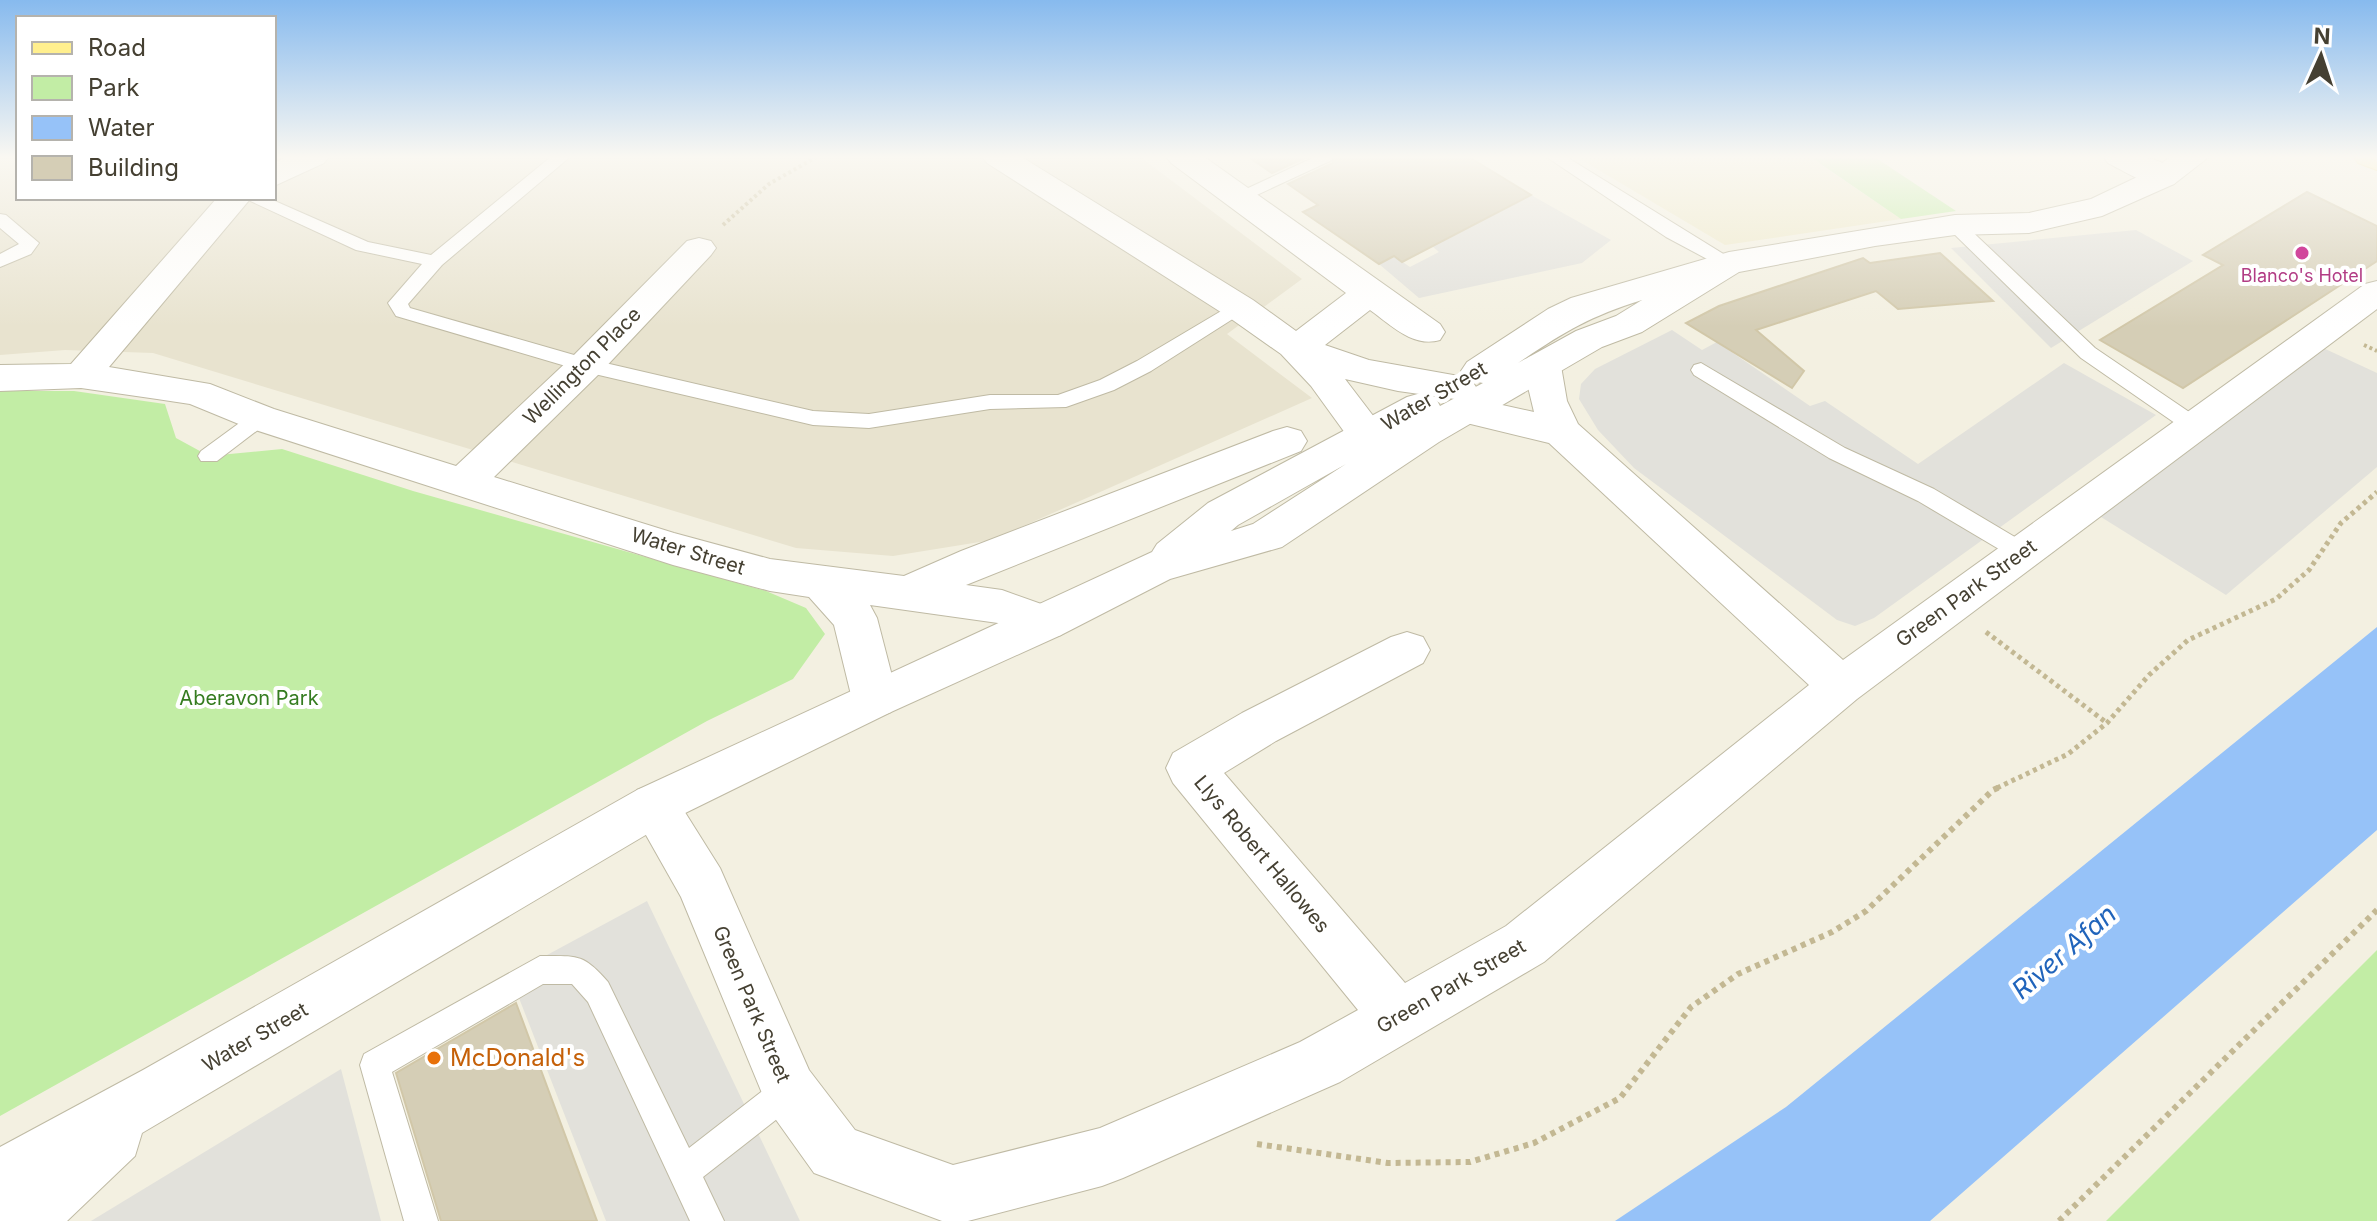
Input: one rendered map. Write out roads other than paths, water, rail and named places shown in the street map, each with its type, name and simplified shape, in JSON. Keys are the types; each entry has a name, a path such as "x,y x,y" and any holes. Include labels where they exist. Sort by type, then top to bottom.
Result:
{"street":[{"path":"81,376 222,213"},
{"path":"1089,213 1240,308 1260,326 1296,349 1324,377 1367,434 1425,432"},
{"path":"1263,213 1369,293 1427,332"},
{"name":"Water Street","path":"0,1179 163,1090 654,805 875,699 1045,623 1157,567 1267,536 1425,432 1460,399 1561,317 1584,306 1729,263 1875,236 1955,225 2029,223 2074,213"},
{"name":"Wellington Place","path":"464,482 586,365 699,248"},
{"name":"Water Street","path":"1157,567 1223,514 1367,434 1542,366 1589,339 1629,324 1729,263"},
{"name":"Green Park Street","path":"654,805 702,885 789,1090 835,1152 953,1195 1102,1157 1320,1062 1525,944 1841,686 2377,292"},
{"path":"1296,349 1369,293"},
{"path":"1296,349 1562,432"},
{"path":"1542,366 1548,401 1562,432 1841,686"},
{"name":"Water Street","path":"0,378 81,376 197,393 260,418 673,549 770,575 1002,607 1045,623"},
{"path":"907,593 976,562 1287,441"},
{"path":"821,581 855,618 875,699"},
{"name":"Llys Robert Hallowes","path":"1399,1017 1190,768 1259,727 1407,650"},
{"name":"Water Street","path":"23,1221 163,1090"}],"lane":[{"path":"287,213 363,246 435,261"},
{"path":"494,213 435,261 398,303 403,312 586,365 813,418 869,421 990,402 1059,402 1107,385 1144,366 1240,308"},
{"path":"1642,213 1729,263"},
{"path":"0,219 30,243 24,250 0,261"},
{"path":"1955,225 2088,353 2193,425"},
{"path":"1701,370 1825,447 1926,495 2022,552"},
{"path":"209,456 260,418"},
{"path":"421,1221 375,1065 540,970 579,970 598,992 707,1221"},
{"path":"685,1171 789,1090"}],"water":[{"name":"River Afan","path":"2377,627 2377,830 1930,1221 1615,1221 1786,1107"}],"place":[{"name":"Blanco's Hotel","path":"2302,253"},
{"name":"McDonald's","path":"434,1058"}],"park label":[{"name":"Aberavon Park","path":"249,698"}]}
